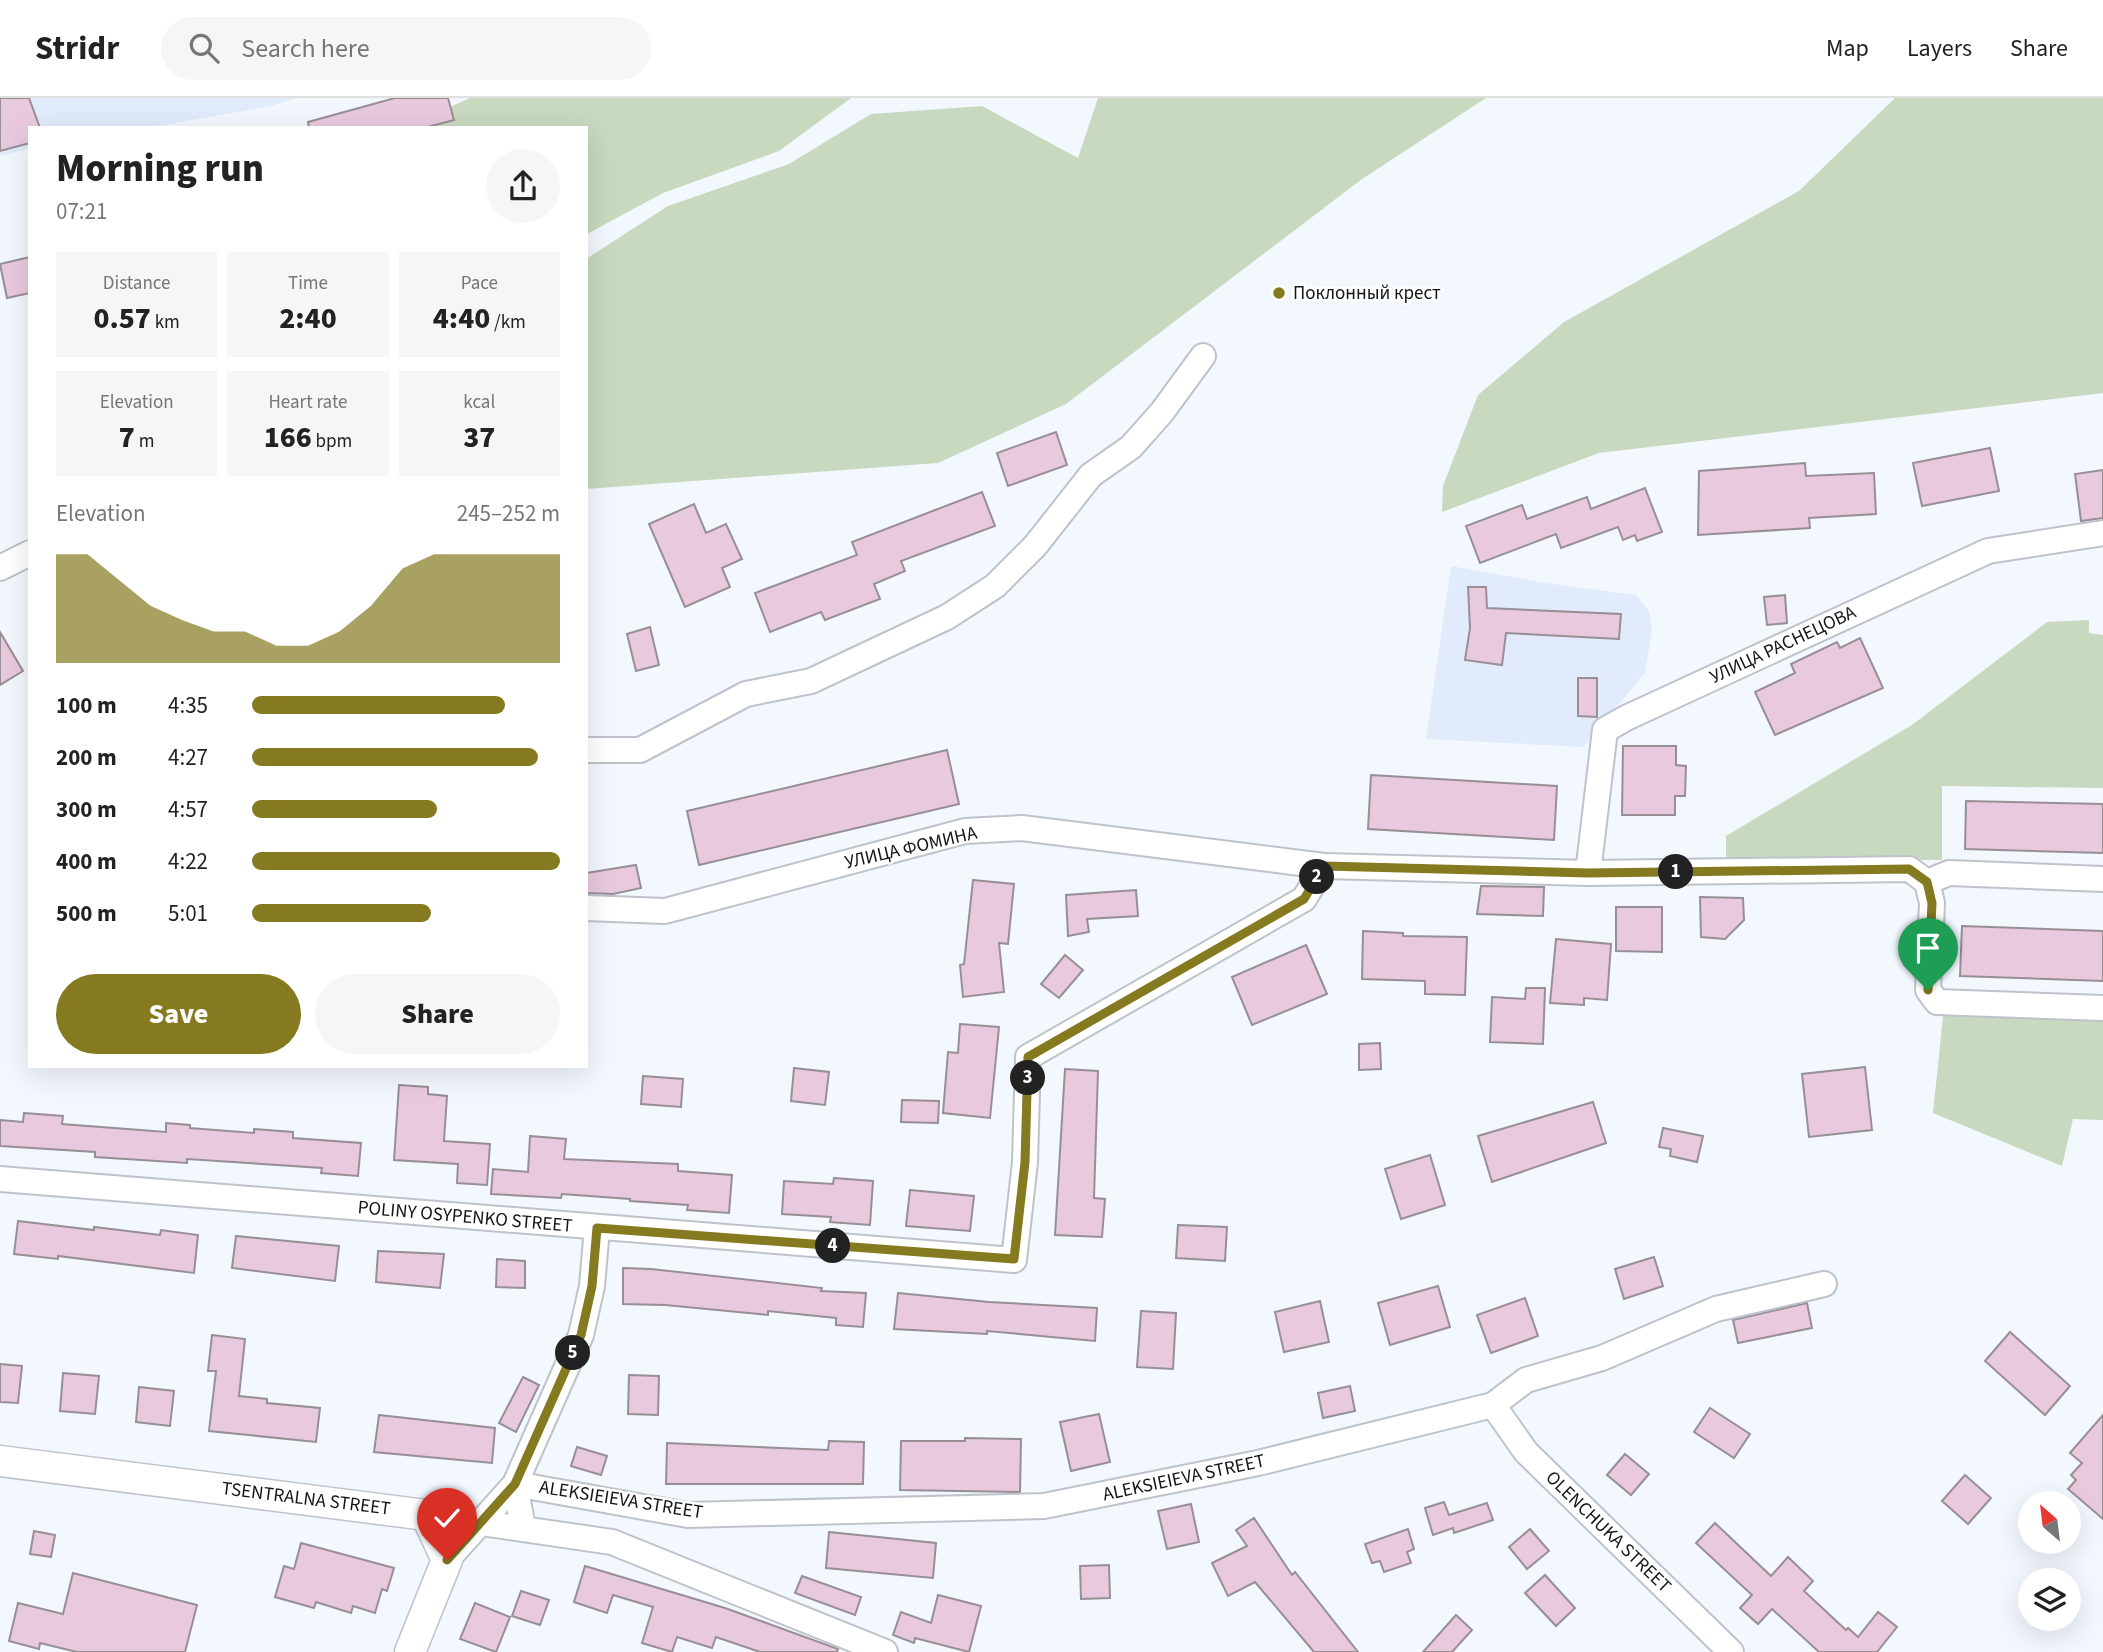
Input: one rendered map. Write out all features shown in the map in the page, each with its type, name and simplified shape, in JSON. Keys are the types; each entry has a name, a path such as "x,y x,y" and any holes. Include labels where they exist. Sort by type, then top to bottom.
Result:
{"street":[{"path":"588,750 640,750 746,694 811,681 947,617 995,586 1035,546 1091,475 1131,447 1203,356"},
{"name":"УЛИЦА РАСНЕЦОВА","path":"1588,873 1605,730 1988,551 2103,533"},
{"name":"УЛИЦА ФОМИНА","path":"588,908 665,911 965,831 1022,828 1324,866"},
{"path":"1324,866 1588,873 1909,869 1927,882 1932,903 1928,990 1937,1002 2103,1008"},
{"name":"POLINY OSYPENKO STREET","path":"0,1179 1014,1259 1025,1162 1028,1057 1304,899 1324,866"},
{"path":"1927,882 1949,873 2103,879"},
{"path":"410,1652 447,1560 515,1484 581,1335 592,1286 597,1228"},
{"name":"ALEKSIEIEVA STREET","path":"515,1484 688,1515 1044,1506 1258,1463 1493,1405 1526,1380 1602,1358 1716,1309 1824,1284"},
{"name":"OLENCHUKA STREET","path":"1493,1405 1526,1452 1731,1652"},
{"name":"TSENTRALNA STREET","path":"0,1461 481,1522 612,1542 885,1652"},
{"path":"515,1484 523,1528"},
{"path":"426,1515 447,1560"}],"shaded area":[{"path":"0,98 296,98 271,106 158,126 28,126 28,149 0,156"},
{"path":"1451,566 1545,583 1636,595 1649,611 1652,631 1645,673 1583,747 1426,739"}],"green space":[{"path":"470,98 851,98 779,151 663,193 588,233 588,126 407,126"},
{"path":"1098,98 1486,98 1362,179 1066,404 938,463 588,489 588,258 668,206 789,164 871,114 982,106 1078,158"},
{"path":"1895,98 2103,98 2103,393 1599,453 1442,512 1443,486 1478,395 1564,322 1799,191"},
{"path":"2089,620 2089,633 2103,635 2103,788 1942,786 1942,860 1726,860 1726,836 1912,725 2047,622"},
{"path":"1944,1007 2103,1016 2103,1120 2073,1119 2062,1166 1933,1113"}],"building":[{"path":"0,98 29,98 39,126 28,126 28,144 0,151"},
{"path":"395,98 448,98 454,120 432,126 309,126 308,122"},
{"path":"28,257 28,293 7,298 0,264"},
{"path":"1056,432 1067,465 1008,486 997,453"},
{"path":"1990,448 1999,491 1922,506 1913,463"},
{"path":"1805,463 1806,476 1874,473 1876,514 1809,518 1810,528 1698,535 1699,471"},
{"path":"2103,470 2103,518 2081,521 2075,474"},
{"path":"1645,488 1662,532 1637,541 1635,535 1623,540 1618,527 1561,548 1556,534 1480,563 1466,526 1522,505 1527,519 1587,497 1591,509"},
{"path":"982,492 995,526 901,561 905,571 874,584 880,599 825,620 821,612 770,632 755,593 857,555 852,542"},
{"path":"694,504 706,533 726,524 742,559 722,568 730,587 685,607 649,524"},
{"path":"1468,587 1486,587 1487,608 1621,614 1619,639 1506,633 1502,665 1465,660 1470,628"},
{"path":"1785,595 1787,623 1767,625 1764,597"},
{"path":"650,627 659,665 636,671 627,634"},
{"path":"0,632 23,671 0,685"},
{"path":"1860,638 1883,688 1775,735 1755,692 1795,673 1791,664 1837,642 1840,648"},
{"path":"1578,678 1597,678 1597,717 1578,716"},
{"path":"1623,746 1676,746 1676,765 1686,766 1685,796 1675,796 1675,815 1622,815"},
{"path":"947,750 959,804 699,865 687,811"},
{"path":"1371,775 1557,786 1554,840 1368,829"},
{"path":"1966,801 2103,804 2103,853 1965,849"},
{"path":"636,865 641,888 613,894 588,893 588,873"},
{"path":"973,880 1014,884 1008,944 999,943 1004,992 963,997 960,965 964,964"},
{"path":"1481,886 1544,887 1543,916 1477,914"},
{"path":"1136,890 1138,916 1087,919 1089,932 1068,936 1066,895"},
{"path":"1700,897 1743,898 1744,920 1725,939 1701,937"},
{"path":"1616,907 1662,907 1662,952 1616,951"},
{"path":"1962,926 2103,931 2103,981 1960,976"},
{"path":"1363,931 1403,933 1403,936 1467,937 1465,995 1425,994 1425,981 1362,979"},
{"path":"1556,939 1611,944 1607,1000 1584,998 1584,1005 1550,1003"},
{"path":"1306,945 1327,994 1252,1025 1232,977"},
{"path":"1065,955 1083,970 1059,998 1041,984"},
{"path":"1526,988 1545,988 1543,1044 1490,1042 1492,997 1525,999"},
{"path":"960,1024 999,1027 990,1118 943,1113 948,1052 958,1053"},
{"path":"1380,1043 1381,1069 1359,1070 1359,1044"},
{"path":"1865,1067 1872,1130 1809,1137 1802,1074"},
{"path":"794,1068 829,1072 825,1105 791,1101"},
{"path":"1065,1069 1098,1071 1094,1198 1105,1199 1102,1237 1055,1235"},
{"path":"643,1076 683,1079 681,1107 641,1104"},
{"path":"399,1085 428,1087 428,1094 447,1096 444,1141 490,1144 487,1185 457,1183 458,1164 394,1160"},
{"path":"902,1100 939,1101 938,1123 901,1122"},
{"path":"1593,1102 1606,1143 1492,1182 1478,1136"},
{"path":"24,1113 63,1116 62,1124 166,1132 166,1123 190,1125 190,1128 254,1133 254,1129 293,1132 293,1138 361,1143 358,1176 321,1173 322,1168 187,1159 187,1163 95,1157 95,1152 0,1146 0,1120 23,1122"},
{"path":"1663,1128 1703,1136 1697,1162 1670,1156 1671,1149 1659,1147"},
{"path":"530,1136 566,1139 564,1159 678,1164 678,1171 732,1175 729,1213 687,1210 688,1205 630,1199 562,1194 561,1198 491,1194 493,1169 528,1172"},
{"path":"1430,1155 1445,1205 1401,1219 1385,1169"},
{"path":"834,1178 873,1181 870,1225 830,1222 831,1217 782,1214 784,1181 833,1184"},
{"path":"910,1190 974,1196 970,1231 906,1226"},
{"path":"18,1221 94,1230 94,1227 160,1235 161,1230 198,1235 194,1273 58,1256 58,1259 14,1254"},
{"path":"1178,1225 1227,1227 1225,1261 1176,1258"},
{"path":"236,1236 339,1246 335,1281 232,1268"},
{"path":"378,1251 444,1254 440,1288 376,1282"},
{"path":"1654,1257 1663,1286 1624,1299 1615,1269"},
{"path":"497,1259 525,1261 525,1288 496,1287"},
{"path":"623,1268 822,1288 821,1291 866,1293 863,1327 836,1325 836,1318 768,1311 768,1315 665,1305 623,1304"},
{"path":"1438,1286 1450,1327 1390,1345 1378,1303"},
{"path":"898,1293 989,1302 1097,1308 1095,1341 987,1331 987,1334 894,1329"},
{"path":"1525,1298 1538,1336 1491,1353 1477,1315"},
{"path":"1320,1301 1329,1342 1284,1352 1275,1312"},
{"path":"1807,1303 1812,1328 1738,1343 1733,1320"},
{"path":"1141,1311 1176,1313 1173,1369 1137,1367"},
{"path":"2010,1332 2070,1386 2045,1415 1985,1361"},
{"path":"212,1335 245,1339 239,1396 267,1399 267,1403 320,1408 316,1442 209,1431 216,1371 208,1371"},
{"path":"0,1364 22,1366 18,1403 0,1402"},
{"path":"63,1373 99,1376 95,1414 60,1411"},
{"path":"629,1375 659,1376 658,1415 628,1414"},
{"path":"523,1377 539,1385 516,1432 499,1423"},
{"path":"1350,1386 1355,1411 1323,1418 1318,1393"},
{"path":"139,1387 174,1391 170,1426 136,1422"},
{"path":"1710,1408 1750,1434 1734,1458 1694,1432"},
{"path":"1099,1414 1110,1462 1071,1471 1060,1422"},
{"path":"379,1415 495,1428 492,1463 374,1452"},
{"path":"2103,1415 2103,1519 2081,1500 2081,1491 2068,1489 2076,1480 2071,1475 2082,1463 2070,1453"},
{"path":"965,1438 1021,1439 1020,1492 900,1490 901,1441 965,1441"},
{"path":"829,1441 864,1442 863,1484 666,1484 667,1443 828,1450"},
{"path":"577,1447 607,1456 601,1475 571,1466"},
{"path":"1625,1454 1649,1474 1631,1495 1607,1475"},
{"path":"1965,1475 1991,1498 1968,1524 1942,1501"},
{"path":"1444,1502 1449,1515 1487,1503 1493,1520 1454,1533 1453,1528 1433,1535 1425,1508"},
{"path":"1191,1504 1199,1542 1167,1549 1158,1511"},
{"path":"1254,1518 1292,1575 1295,1572 1358,1652 1314,1652 1255,1582 1228,1596 1212,1563 1247,1546 1236,1530"},
{"path":"1715,1523 1771,1576 1788,1557 1813,1581 1804,1591 1846,1630 1848,1628 1858,1637 1878,1612 1897,1627 1877,1652 1819,1652 1772,1609 1758,1624 1740,1608 1752,1595 1696,1543"},
{"path":"1408,1529 1414,1549 1407,1552 1411,1563 1384,1572 1380,1561 1372,1563 1365,1544"},
{"path":"1530,1529 1549,1551 1527,1569 1509,1547"},
{"path":"34,1531 55,1535 51,1557 30,1554"},
{"path":"829,1532 936,1543 933,1578 826,1568"},
{"path":"301,1543 394,1568 387,1591 382,1589 375,1613 353,1606 351,1613 316,1602 314,1608 275,1597 284,1566 294,1569"},
{"path":"1109,1565 1110,1598 1081,1599 1080,1566"},
{"path":"585,1566 725,1608 838,1649 837,1652 760,1652 716,1637 712,1648 677,1637 672,1652 642,1643 653,1607 613,1595 607,1613 574,1602"},
{"path":"73,1573 197,1605 185,1652 77,1652 40,1643 39,1649 9,1641 18,1603 63,1614"},
{"path":"1545,1575 1575,1608 1556,1626 1525,1593"},
{"path":"802,1576 861,1597 855,1615 795,1593"},
{"path":"521,1591 549,1600 540,1625 512,1616"},
{"path":"938,1595 981,1606 969,1652 915,1638 914,1643 893,1635 901,1612 931,1623"},
{"path":"475,1603 510,1617 496,1652 460,1639"},
{"path":"1456,1615 1472,1630 1452,1652 1423,1652"}],"place":[{"name":"Поклонный крест","path":"1279,293"}],"route":[{"path":"447,1560 515,1484 581,1335 592,1286 597,1228 1014,1259 1025,1162 1028,1057 1304,899 1324,866 1588,873 1909,869 1927,882 1932,903 1928,990"}]}
